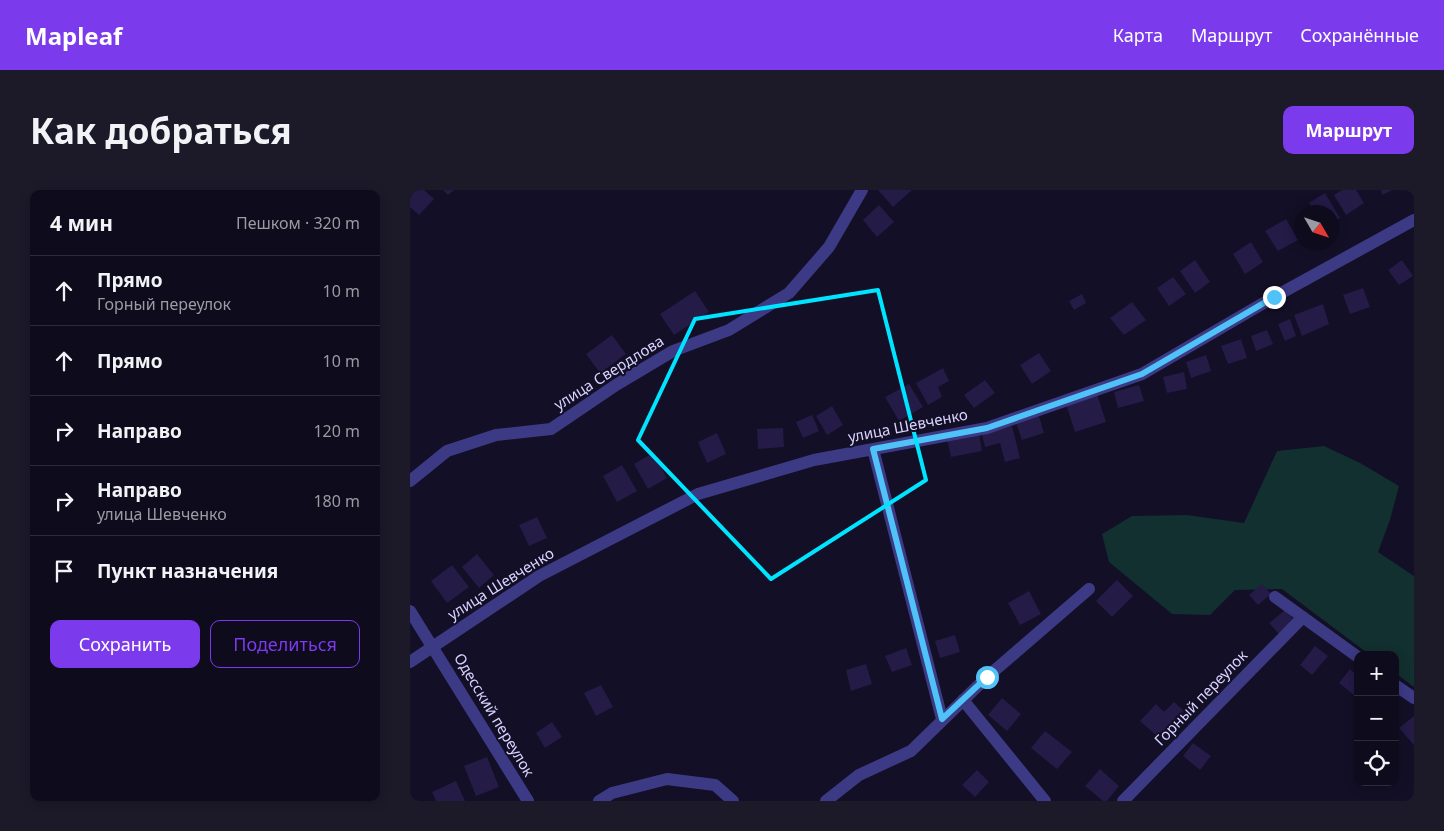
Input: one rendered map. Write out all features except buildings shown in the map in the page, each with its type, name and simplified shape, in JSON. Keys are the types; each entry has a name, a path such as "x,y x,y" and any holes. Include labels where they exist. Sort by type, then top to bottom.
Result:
{"street":[{"name":"улица Свердлова","path":"410,481 447,451 496,435 552,429 616,385 673,351 729,330 789,293 828,247 862,190"},
{"name":"улица Шевченко","path":"410,662 539,576 698,494 814,460 987,428 1142,374 1274,297 1414,220"},
{"path":"873,449 942,719"},
{"path":"826,801 859,775 912,751 942,719 1089,589"},
{"path":"1275,597 1354,654"},
{"path":"410,612 433,646"},
{"name":"Горный переулок","path":"1123,801 1303,617"},
{"name":"Одесский переулок","path":"433,646 528,801"},
{"path":"1399,688 1414,698"},
{"path":"963,700 1045,801"},
{"path":"599,801 612,793 667,779 715,785 733,801"}],"highlighted area":[{"path":"878,290 926,480 771,579 638,440 695,319"}],"green space":[{"path":"1324,446 1360,463 1399,486 1390,520 1378,552 1414,576 1414,687 1399,676 1399,651 1365,651 1282,589 1235,590 1210,615 1172,614 1109,562 1102,534 1132,516 1187,515 1244,523 1277,451"}],"route":[{"path":"987,677 942,719 873,449 987,428 1142,374 1274,297"}]}
